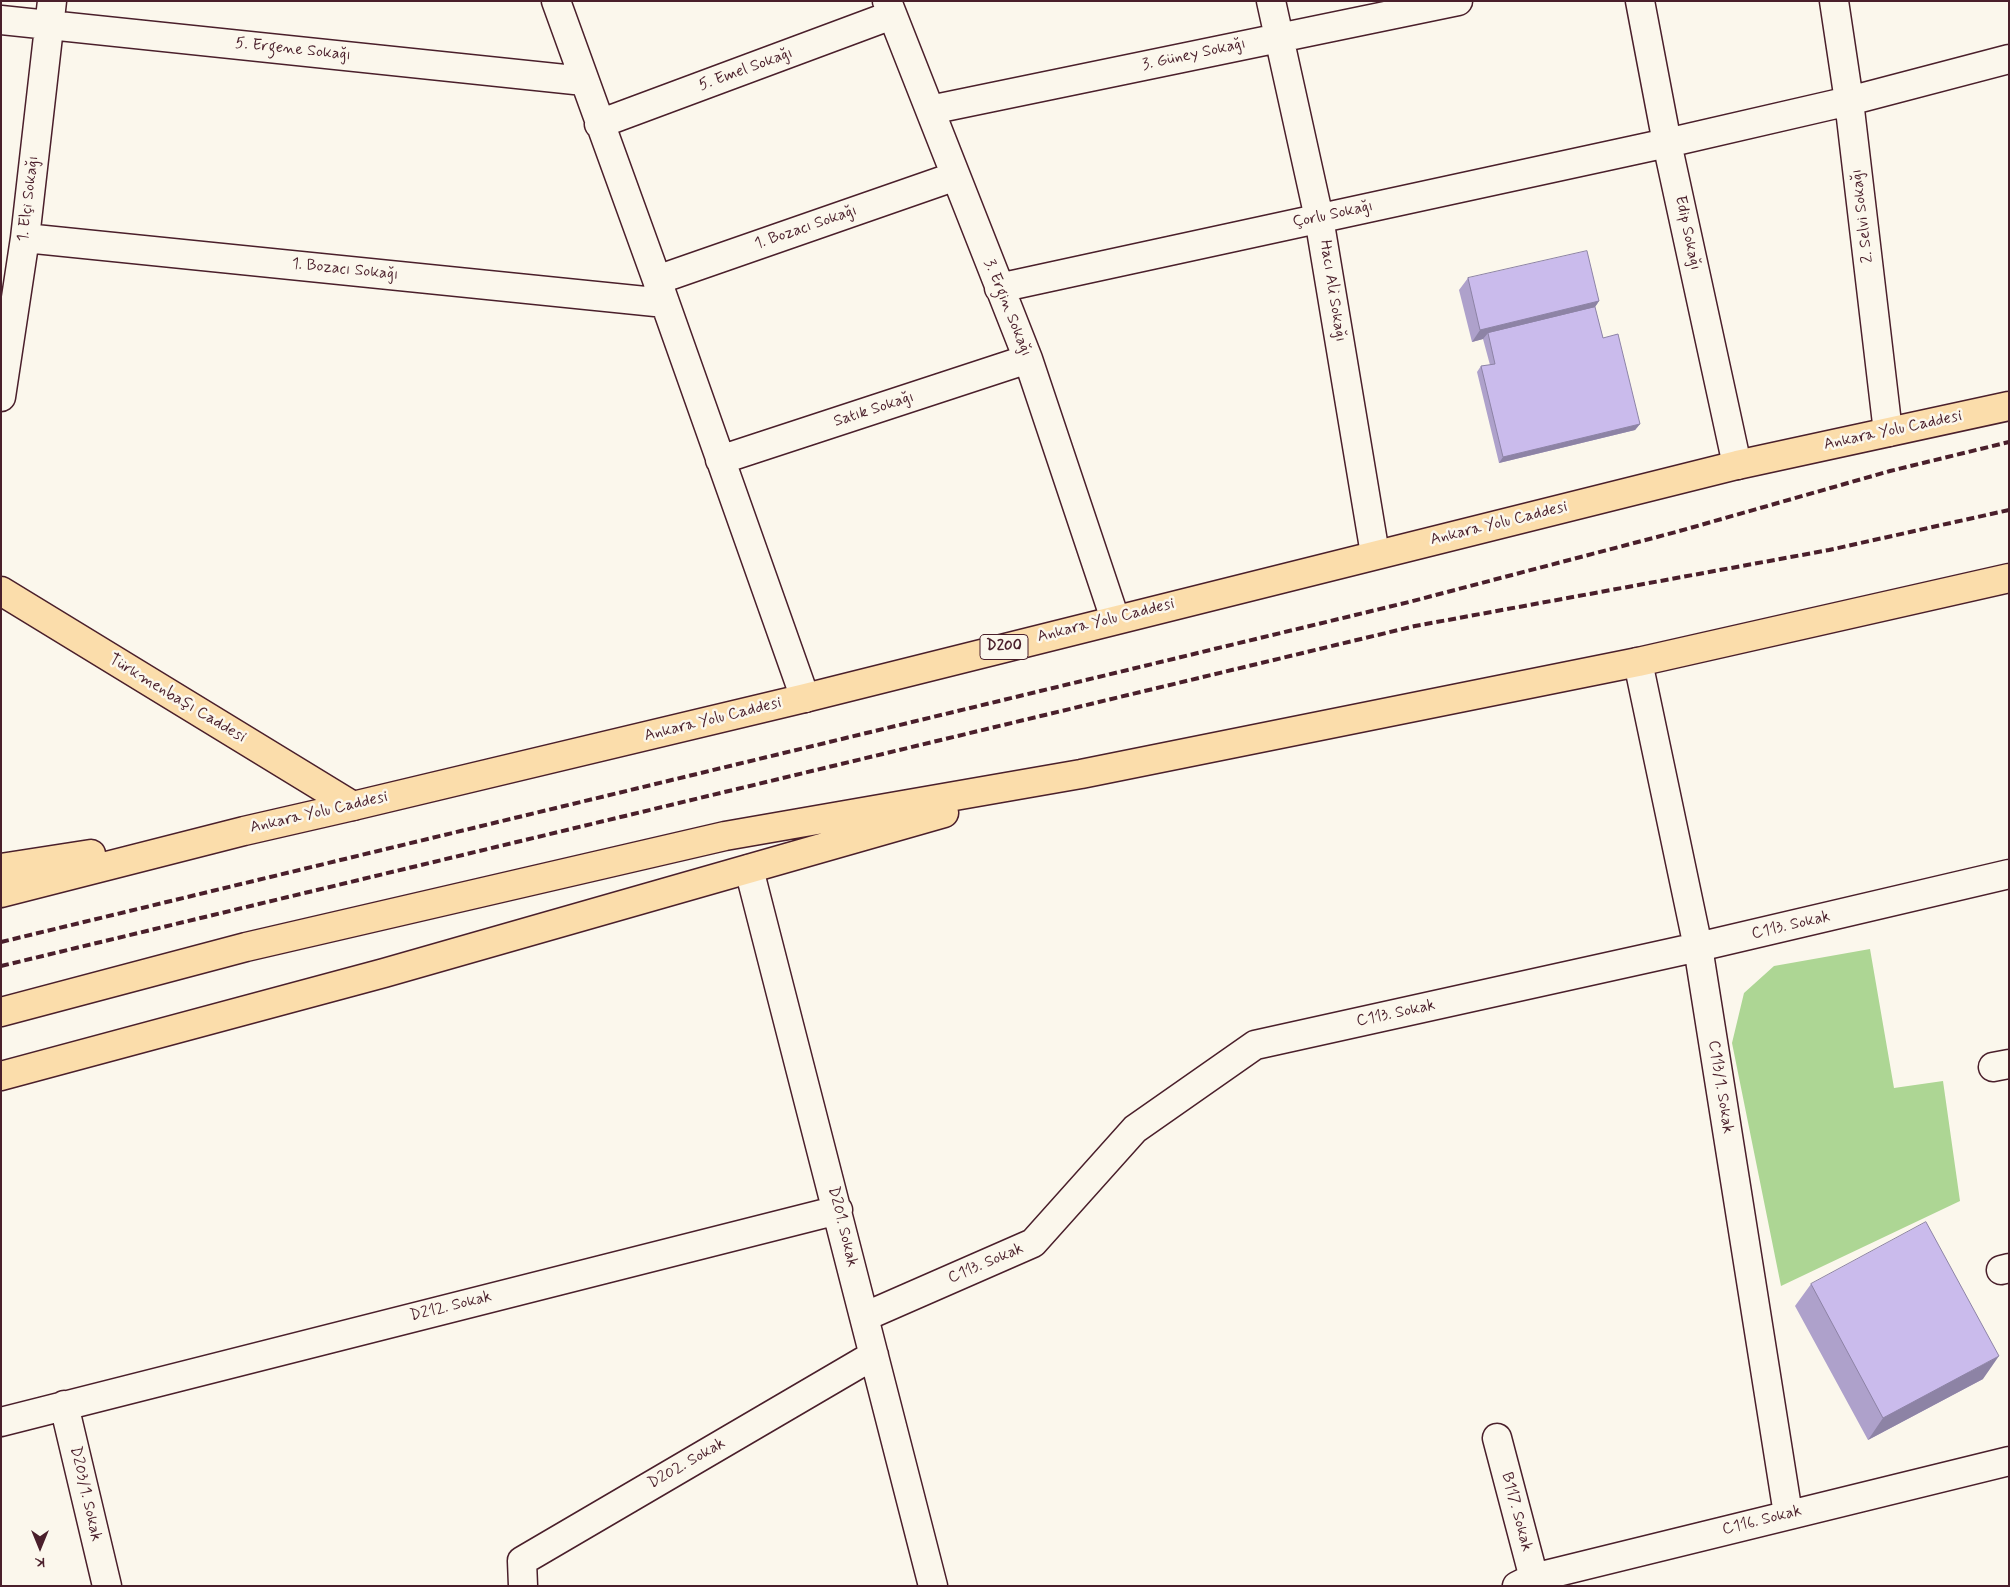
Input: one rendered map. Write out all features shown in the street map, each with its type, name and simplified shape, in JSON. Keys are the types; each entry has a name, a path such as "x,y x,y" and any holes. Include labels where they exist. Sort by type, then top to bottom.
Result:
{"main road":[{"name":"Ankara Yolu Caddesi","path":"1,893 244,831 805,698 1375,554 1738,465 2009,406"},
{"path":"1,1012 246,948 725,836 1081,774 1638,662 2009,578"},
{"name":"Türkmenbaşı Caddesi","path":"1,591 354,806"},
{"path":"1,1076 384,973 1081,774"},
{"path":"1,868 244,831"}],"street":[{"path":"556,1 805,698"},
{"name":"Hacı Ali Sokağı","path":"1271,1 1319,218 1375,554"},
{"name":"3. Güney Sokağı","path":"930,110 1458,1"},
{"name":"Edip Sokağı","path":"1640,1 1667,143 1738,465"},
{"name":"2. Selvi Sokağı","path":"1834,1 1849,101 1888,432"},
{"name":"3. Ergin Sokağı","path":"889,8 1028,360 1115,619"},
{"name":"5. Emel Sokağı","path":"599,124 889,8"},
{"name":"5. Ergene Sokağı","path":"1,20 50,13 584,81"},
{"name":"1. Elçi Sokağı","path":"1,397 25,238 50,13"},
{"name":"Çorlu Sokağı","path":"999,288 1667,143 1849,101 2009,59"},
{"name":"1. Bozacı Sokağı","path":"25,238 661,292 956,176"},
{"name":"Satık Sokağı","path":"720,460 1028,360"},
{"name":"C113/1. Sokak","path":"1638,662 1698,948 1788,1514"},
{"name":"D201. Sokak","path":"749,869 933,1586"},
{"name":"C113. Sokak","path":"864,1317 1033,1244 1135,1129 1255,1045 1698,948 2009,874"},
{"name":"D212. Sokak","path":"1,1422 838,1210"},
{"name":"D202. Sokak","path":"523,1586 522,1561 874,1355"},
{"name":"D203/1. Sokak","path":"64,1405 102,1585"},
{"name":"B117. Sokak","path":"1497,1438 1529,1583"},
{"name":"C116. Sokak","path":"1529,1583 1788,1514 2009,1461"}],"green space":[{"path":"1870,949 1894,1088 1943,1081 1960,1201 1781,1286 1732,1043 1744,993 1774,966"}],"building":[{"path":"1587,251 1599,301 1480,330 1468,278"},
{"path":"1595,307 1603,338 1618,334 1640,424 1503,457 1481,366 1495,364 1488,333"},
{"path":"1926,1222 1999,1356 1883,1418 1811,1284"}],"railway":[{"path":"1,942 1409,602 1676,532 1890,471 2009,442"},
{"path":"1,966 1415,626 1829,550 2009,510"}]}
